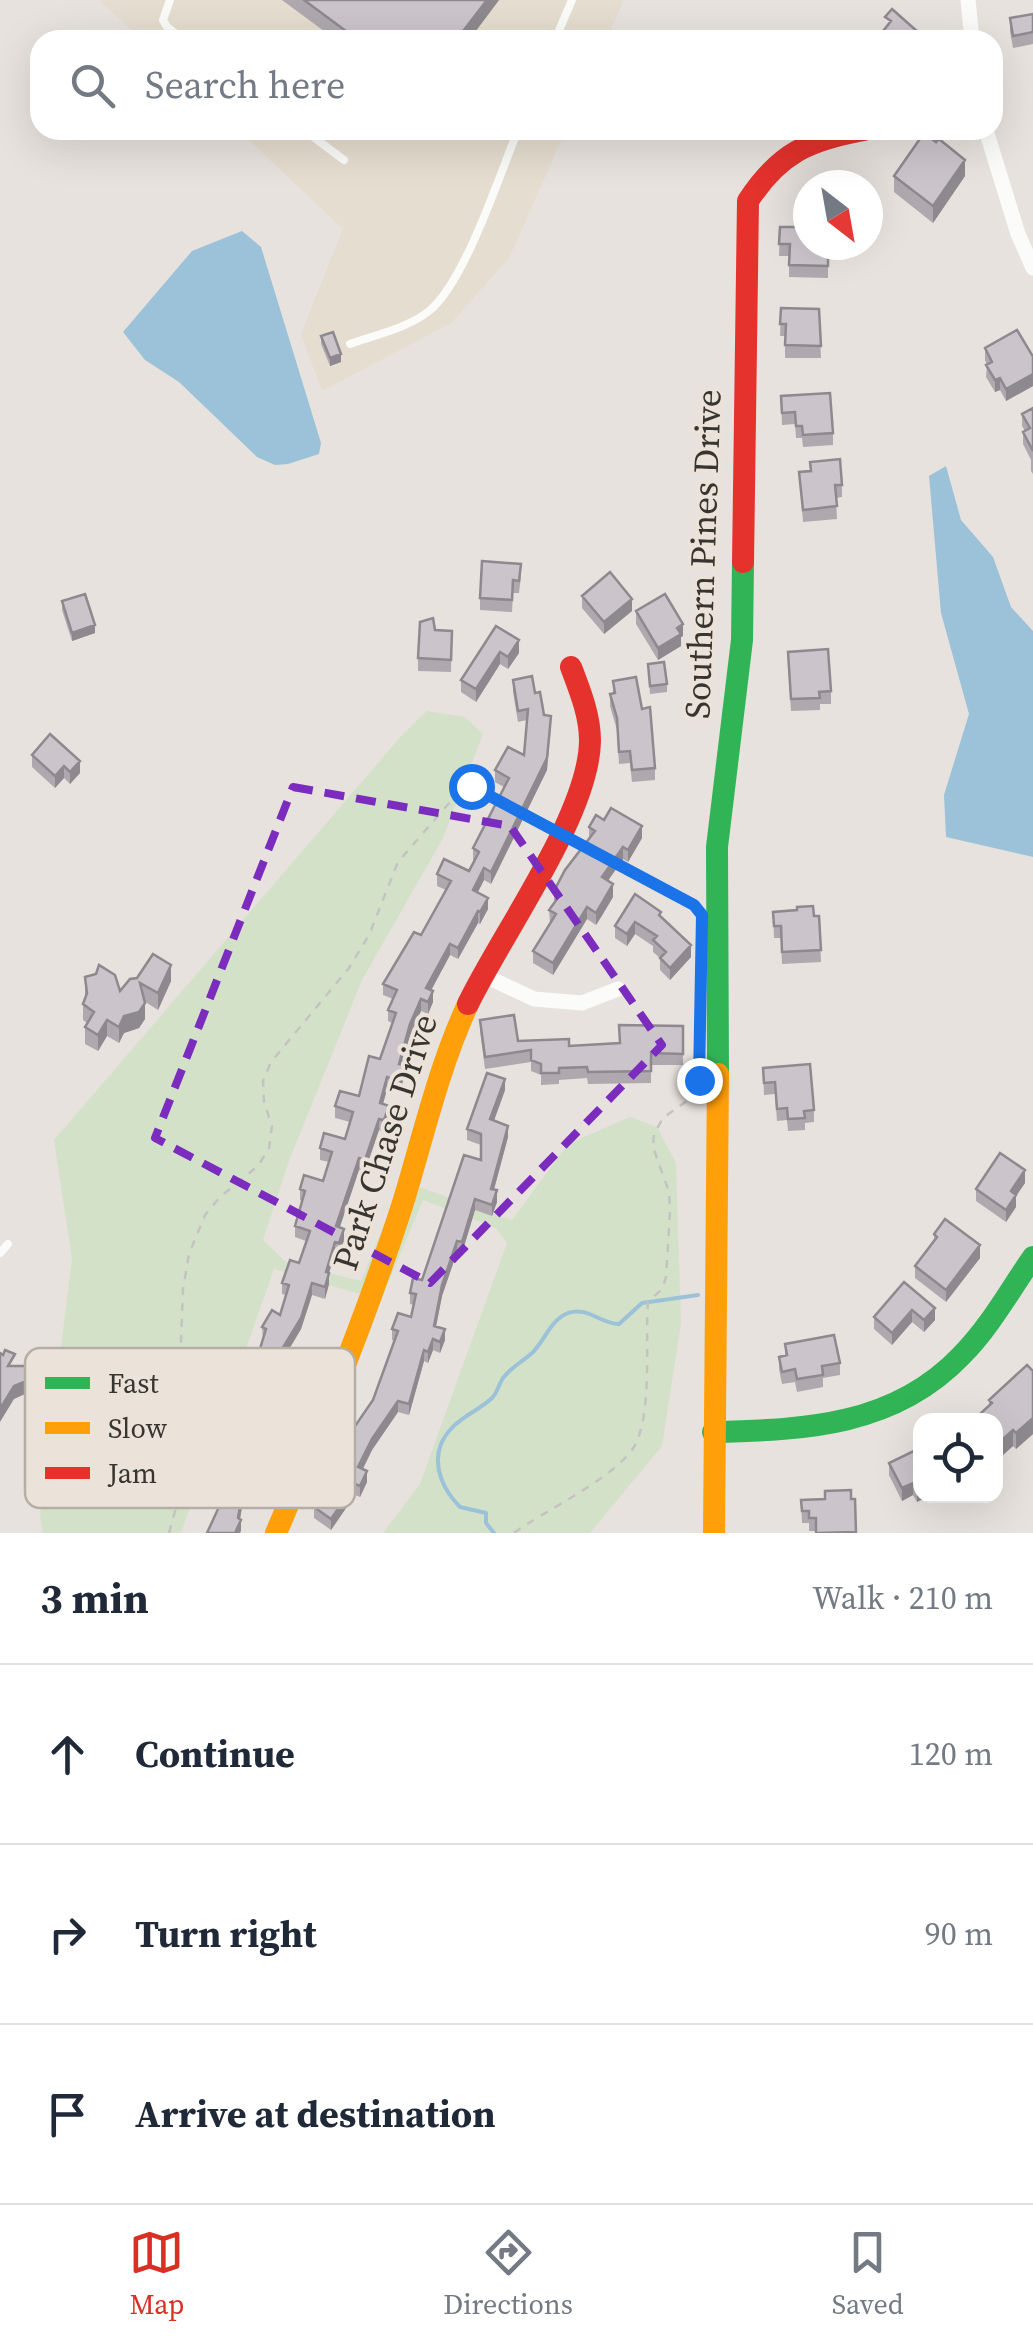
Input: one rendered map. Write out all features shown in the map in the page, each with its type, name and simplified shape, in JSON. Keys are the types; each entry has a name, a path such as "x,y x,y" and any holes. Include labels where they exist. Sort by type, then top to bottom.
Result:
{"street":[{"path":"968,0 971,30"},
{"name":"Southern Pines Drive","path":"714,1533 712,1432 719,1168 717,848 742,640 748,201 764,174 791,151 817,140"},
{"path":"989,140 1018,234 1033,268"},
{"name":"Park Chase Drive","path":"352,1348 456,1029 573,806 588,758 590,716 572,668"},
{"path":"482,975 534,999 582,1003 618,989"},
{"path":"712,1432 817,1429 875,1414 920,1393 962,1356 1033,1258"},
{"name":"Park Chase Drive","path":"276,1533 287,1508"}],"lane":[{"path":"170,0 163,20 171,30"},
{"path":"559,30 572,0"},
{"path":"317,140 344,160"},
{"path":"350,344 426,315 440,302 465,257 514,140"},
{"path":"0,1254 8,1244"}],"path":[{"path":"181,1348 183,1290 190,1254 205,1214 258,1166 269,1148 272,1126 264,1102 263,1081 272,1062 348,968 369,934 398,862 464,788 471,786 558,834"},
{"path":"609,860 694,905 702,915"},
{"path":"514,1533 566,1502 636,1444 645,1394 648,1302 662,1289 666,1278 668,1244 669,1192 653,1147 654,1134 662,1118 695,1095 699,1080"},
{"path":"170,1533 175,1508"}],"highlighted area":[{"path":"293,787 510,826 662,1045 430,1283 155,1138"}],"shaded area":[{"path":"99,0 624,0 610,30 131,30"},
{"path":"249,140 562,140 509,258 451,323 322,391 301,334 343,229"}],"green space":[{"path":"427,711 465,717 483,734 443,838 362,980 289,1161 263,1240 286,1262 361,1281 402,1181 512,1220 568,1144 630,1117 657,1127 676,1163 681,1323 662,1446 590,1533 383,1533 420,1484 507,1243 496,1228 423,1200 381,1300 274,1269 246,1348 61,1348 72,1259 54,1140 403,734"},
{"path":"41,1508 190,1508 181,1533 43,1533"}],"water":[{"path":"242,231 261,247 321,443 319,454 288,464 275,465 257,457 179,382 145,360 123,332 192,251"},
{"path":"946,466 961,520 993,557 1011,607 1033,631 1033,857 946,837 944,795 969,714 941,613 929,476"}],"building":[{"path":"304,0 487,0 464,30 344,30"},
{"path":"892,9 916,30 884,30 891,21 885,17"},
{"path":"1033,14 1033,32 1013,36 1010,18"},
{"path":"919,140 940,140 965,160 933,206 894,176"},
{"path":"780,227 793,227 793,260 828,260 828,266 789,265 790,244 779,244"},
{"path":"781,308 819,309 821,346 785,345 786,324 780,324"},
{"path":"1017,330 1033,355 1033,374 1006,389 986,365 992,362 985,348"},
{"path":"333,332 341,354 330,358 321,336"},
{"path":"830,393 833,433 803,435 802,426 796,426 795,412 782,413 781,396"},
{"path":"1033,408 1033,451 1023,432 1030,428 1022,414"},
{"path":"840,459 842,485 835,485 837,506 803,510 799,472 811,471 810,462"},
{"path":"482,561 521,564 519,581 513,580 512,600 480,598"},
{"path":"610,572 632,599 604,622 582,596"},
{"path":"85,594 95,625 72,633 62,601"},
{"path":"665,594 683,624 677,628 681,634 658,648 636,611"},
{"path":"433,618 435,630 452,631 451,660 418,658 420,622"},
{"path":"496,626 519,640 508,657 500,652 476,689 461,680"},
{"path":"828,649 831,691 819,692 820,698 791,699 788,652"},
{"path":"664,662 667,684 650,686 648,664"},
{"path":"532,676 544,715 551,716 547,758 491,872 484,868 473,890 488,898 458,948 450,944 426,988 433,991 428,1002 421,999 410,1024 399,1064 404,1065 400,1081 387,1077 380,1103 389,1106 384,1120 379,1119 365,1160 359,1158 336,1226 344,1229 339,1243 335,1242 325,1287 312,1283 301,1318 283,1348 260,1348 266,1329 262,1327 272,1310 280,1315 289,1285 282,1283 290,1260 299,1263 310,1231 295,1226 305,1191 300,1189 304,1175 323,1181 332,1152 320,1148 324,1133 345,1139 353,1112 335,1106 340,1091 359,1096 369,1056 380,1059 396,1013 388,1010 397,990 383,984 414,932 421,935 451,881 437,874 444,859 469,871 479,852 473,848 509,778 495,770 508,747 524,755 528,709 518,711 513,680"},
{"path":"636,677 642,709 650,707 655,768 632,770 630,751 619,752 617,718 610,694 615,693 613,681"},
{"path":"50,734 80,761 70,772 64,766 55,776 32,755"},
{"path":"611,808 642,826 628,850 623,847 602,877 613,884 596,913 587,907 553,963 533,951 556,914 549,910 560,895 554,891 595,831 589,827 596,815 604,820"},
{"path":"635,894 661,912 659,915 691,945 670,968 660,958 666,952 653,940 657,936 635,922 627,934 615,926"},
{"path":"813,906 814,916 819,916 821,950 782,952 781,926 774,926 773,912"},
{"path":"153,954 171,965 158,993 140,983 145,1003 139,1012 124,1016 119,1027 107,1020 98,1035 85,1027 94,1012 83,1004 87,993 85,977 96,974 99,965 115,975 120,991 130,979 137,978"},
{"path":"514,1015 518,1041 569,1039 569,1046 620,1043 619,1025 683,1026 683,1054 651,1053 651,1071 588,1072 587,1067 559,1068 559,1073 541,1073 541,1064 531,1060 531,1050 485,1057 480,1020"},
{"path":"810,1064 814,1110 804,1111 805,1118 788,1119 787,1108 777,1109 775,1082 764,1083 763,1068"},
{"path":"487,1073 505,1079 490,1119 508,1126 491,1189 497,1190 492,1205 475,1199 462,1242 457,1241 442,1285 434,1326 445,1329 440,1342 433,1339 428,1352 424,1350 409,1404 398,1401 372,1439 358,1467 367,1471 360,1486 355,1484 355,1426 373,1400 398,1331 392,1329 398,1313 411,1317 416,1294 410,1293 413,1278 422,1280 464,1155 481,1160 481,1134 467,1129"},
{"path":"1000,1153 1025,1170 1011,1191 1016,1195 1006,1210 976,1189"},
{"path":"945,1219 980,1245 946,1290 915,1266"},
{"path":"904,1282 935,1308 924,1320 912,1310 892,1333 874,1317"},
{"path":"834,1335 840,1363 822,1366 823,1375 797,1379 795,1369 782,1372 779,1357 787,1355 785,1344"},
{"path":"5,1350 15,1354 8,1366 25,1366 25,1382 14,1386 0,1409 0,1353 3,1355"},
{"path":"1027,1365 1033,1371 1033,1418 1016,1433 1013,1430 1003,1439 1003,1413 981,1413 992,1403 989,1400"},
{"path":"913,1451 913,1483 902,1488 889,1463"},
{"path":"851,1490 856,1532 816,1533 816,1518 809,1518 809,1511 802,1511 801,1500 825,1499 825,1491"},
{"path":"240,1508 241,1520 235,1533 207,1533 218,1509"},
{"path":"315,1508 339,1508 331,1519"}],"waterway":[{"path":"494,1533 486,1523 486,1513 460,1507 441,1478 439,1453 451,1429 492,1398 506,1374 532,1353 562,1316 575,1311 619,1324 642,1303 698,1295"}],"traffic: fast":[{"path":"718,1074 717,847 742,640 743,562"},
{"path":"713,1432 814,1426 846,1420 907,1397 935,1379 971,1345 1033,1257"}],"traffic: slow":[{"path":"351,1348 402,1206 439,1079 468,1004"},
{"path":"714,1533 718,1074"},
{"path":"276,1533 287,1508"}],"traffic: jam":[{"path":"743,562 748,201 784,160 824,140"},
{"path":"468,1004 560,839 586,771 588,722 571,667"}],"route":[{"path":"471,786 694,905 702,915 699,1080"}]}
